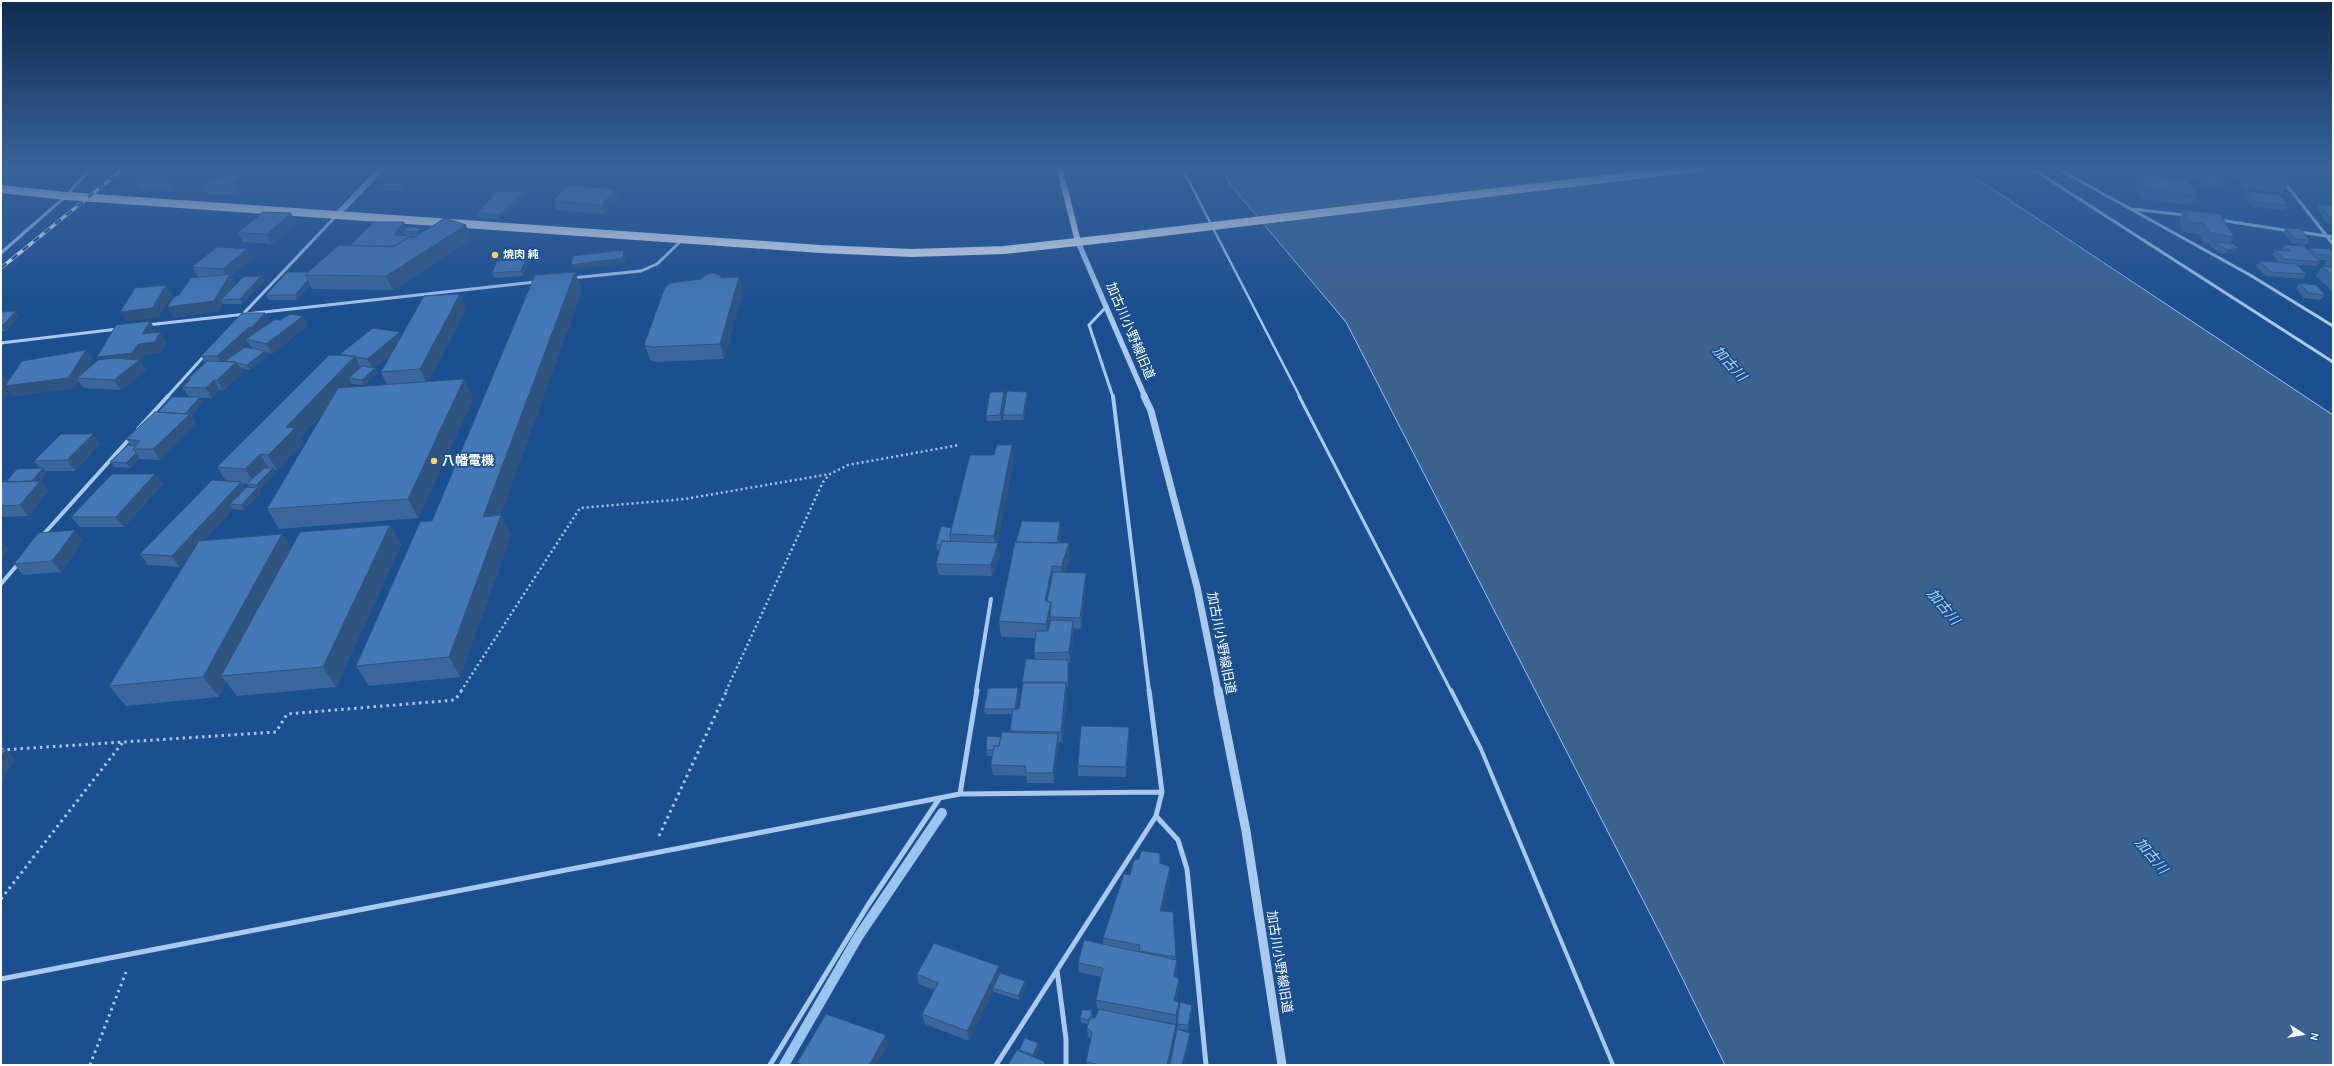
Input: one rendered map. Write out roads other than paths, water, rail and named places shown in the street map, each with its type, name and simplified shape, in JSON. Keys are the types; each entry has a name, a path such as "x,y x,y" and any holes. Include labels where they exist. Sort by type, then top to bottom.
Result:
{"main road":[{"path":"348,216 821,249 912,253 1004,250 1298,216"},
{"path":"1071,216 1078,242"}],"street":[{"path":"1,253 43,216"},
{"path":"238,319 336,216"},
{"path":"2105,216 2333,362"},
{"path":"2144,216 2250,275 2333,326"},
{"path":"2311,216 2333,244"},
{"path":"2218,220 2333,237"},
{"path":"570,278 641,271 658,264 684,239"},
{"name":"加古川小野線旧道","path":"1078,242 1151,411 1197,586 1246,831 1282,1065"},
{"path":"142,326 538,282"},
{"path":"996,1065 1156,816 1162,792 1113,396 1089,325 1106,306"},
{"path":"1,343 126,328"},
{"path":"37,542 212,348"},
{"path":"1,584 22,560"},
{"path":"960,794 991,599"},
{"path":"1,978 650,855 960,794 1162,792"},
{"path":"770,1065 868,905 939,799"},
{"path":"1156,816 1178,840 1187,868 1206,1065"},
{"path":"1057,969 1066,1039 1066,1065"}],"lane":[{"path":"1207,216 1481,749 1612,1065"}],"water":[{"name":"加古川","path":"1257,216 2033,216 2333,415 2333,1065 1725,1065 1664,941 1346,322"}],"waterway":[{"path":"784,1065 858,937 942,813"}],"railway":[{"path":"1,268 66,216"}],"place":[{"name":"焼肉 純","path":"495,255"},
{"name":"八幡電機","path":"434,461"}]}
